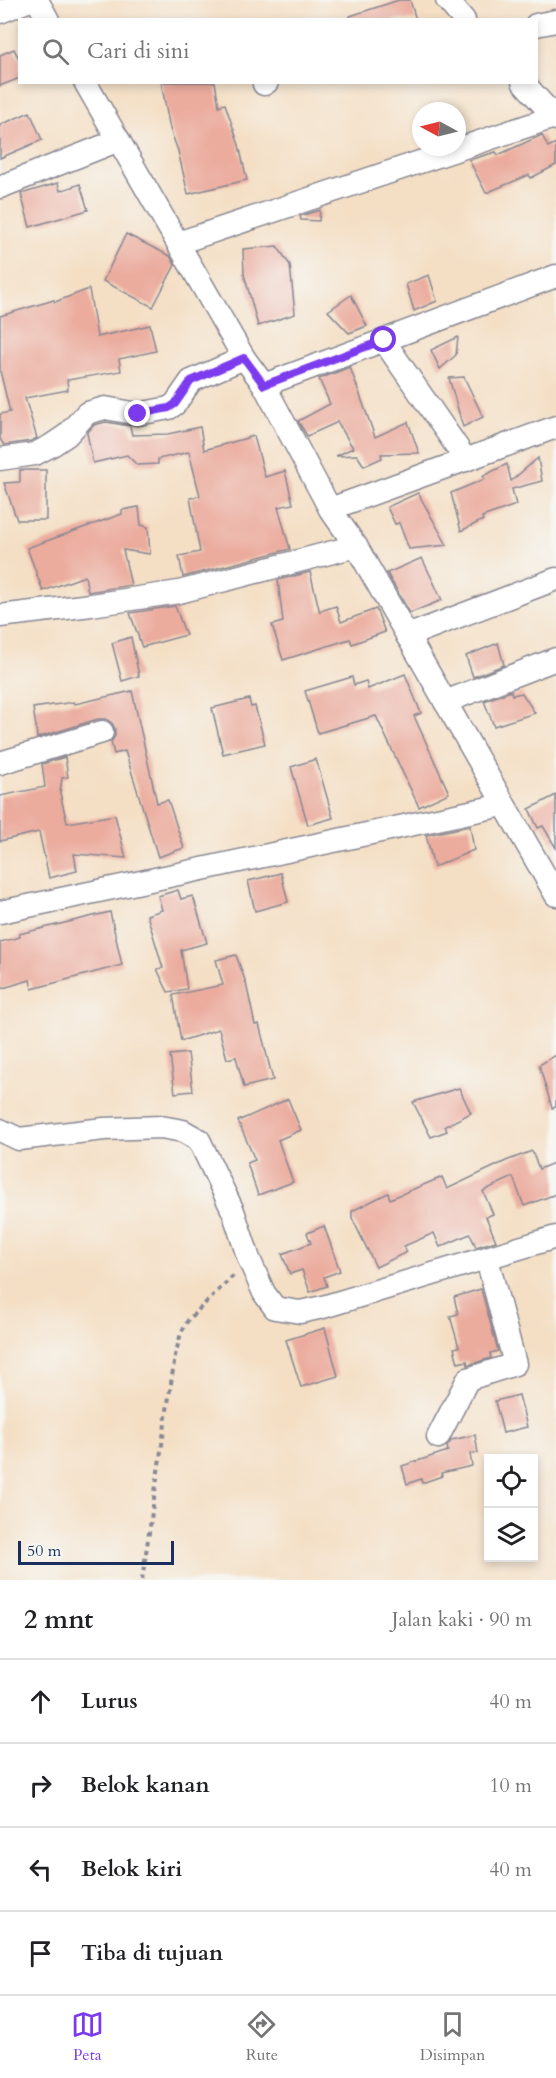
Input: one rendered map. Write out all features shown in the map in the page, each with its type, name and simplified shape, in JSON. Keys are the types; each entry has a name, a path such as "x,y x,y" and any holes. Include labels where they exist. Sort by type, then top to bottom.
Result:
{"street":[{"path":"0,12 30,0"},
{"path":"37,0 47,18"},
{"path":"538,25 556,21"},
{"path":"86,84 244,358 264,385 330,509 356,546 556,895"},
{"path":"178,243 555,118 526,84"},
{"path":"0,188 120,140"},
{"path":"264,385 556,276"},
{"path":"384,340 466,460"},
{"path":"0,459 35,454 67,435 87,413 105,408 138,414 169,408 175,404 191,381 244,358"},
{"path":"330,509 556,427"},
{"path":"0,616 179,592 356,546"},
{"path":"407,636 556,579"},
{"path":"445,702 556,659"},
{"path":"0,763 102,732"},
{"path":"0,912 503,805"},
{"path":"0,1130 19,1139 104,1129 161,1127 183,1131 199,1140 233,1211 249,1259 264,1293 275,1308 300,1312 323,1307 556,1237"},
{"path":"438,1437 468,1379 515,1364 487,1259"}],"path":[{"path":"142,1580 175,1356 181,1333 188,1320 249,1259"}],"building":[{"path":"399,0 410,0 415,18 350,18 350,16"},
{"path":"14,49 18,57 18,79 0,86 0,55"},
{"path":"161,84 215,84 219,106 225,104 239,145 247,180 188,194 178,151 170,129"},
{"path":"30,112 42,140 0,158 0,125"},
{"path":"542,135 548,147 556,143 556,165 531,178 529,175 486,193 469,160 496,152 498,155"},
{"path":"58,183 60,191 80,184 88,210 30,227 21,194"},
{"path":"320,210 319,221 301,220 300,216"},
{"path":"126,234 170,256 175,265 153,307 103,281"},
{"path":"277,246 290,265 295,314 258,326 244,274 243,249"},
{"path":"429,275 437,301 414,311 406,284"},
{"path":"89,289 97,337 150,325 156,351 119,359 121,371 67,380 68,390 25,398 37,438 4,445 0,439 0,414 10,412 0,371 0,316 54,300 55,302"},
{"path":"351,295 367,326 349,333 328,311"},
{"path":"458,337 456,355 440,369 431,350"},
{"path":"350,367 375,437 408,422 419,453 381,454 382,458 364,466 357,455 336,456 353,448 337,421 307,436 298,421 330,404 319,379"},
{"path":"464,377 483,417 463,427 449,378"},
{"path":"106,422 130,426 132,435 168,434 200,427 204,450 254,436 265,477 285,471 293,504 278,507 290,549 183,577 179,556 200,552 190,498 200,496 189,452 158,459 158,464 137,465 127,455 93,463 87,433 94,425"},
{"path":"538,458 542,481 512,489 516,505 482,517 483,520 461,531 451,493 485,479 483,476 507,464 511,481"},
{"path":"20,470 46,470 46,520 17,520 4,483 20,482"},
{"path":"418,493 447,545 409,549 399,523 395,524 387,507"},
{"path":"139,507 141,525 148,527 150,554 123,550 131,585 88,592 85,576 43,591 27,548 122,514 122,510"},
{"path":"422,558 442,600 410,613 387,573"},
{"path":"310,572 320,613 320,611 336,606 341,622 376,609 385,632 352,644 350,639 283,660 272,625 283,622 278,580"},
{"path":"175,606 186,635 142,647 130,613"},
{"path":"131,637 139,676 122,681 112,643"},
{"path":"498,643 504,665 473,677 466,656"},
{"path":"405,674 421,713 414,716 449,793 419,807 376,716 318,733 305,691 352,677 354,685 366,681 368,689"},
{"path":"132,691 157,803 168,800 184,848 158,857 125,751 114,754 111,742 115,736 115,729 112,723 106,719 98,719 37,738 33,708 74,702 75,704"},
{"path":"511,691 512,695 522,693 535,713 494,726 484,701"},
{"path":"249,699 251,707 255,706 265,744 223,754 212,708"},
{"path":"65,757 68,777 62,778 60,793 67,823 115,815 126,858 74,854 77,871 49,878 39,832 0,841 0,796 45,787 42,764"},
{"path":"316,759 333,818 308,825 291,767"},
{"path":"556,795 556,848 543,826 538,828 529,809"},
{"path":"470,826 474,850 434,867 426,835"},
{"path":"281,873 288,902 255,911 248,881"},
{"path":"178,890 181,899 193,896 207,943 181,950 187,989 168,992 157,969 163,968 147,915 162,910 158,896"},
{"path":"110,912 122,965 32,989 30,980 0,989 0,942 20,937 19,934"},
{"path":"236,955 246,983 255,1025 259,1024 273,1080 244,1087 236,1057 227,1059 219,1029 181,1041 173,995 223,985 216,960"},
{"path":"188,1053 193,1091 175,1093 170,1055"},
{"path":"556,1055 556,1107 552,1108 539,1065"},
{"path":"459,1088 471,1113 445,1126 447,1131 431,1137 413,1102"},
{"path":"288,1099 301,1130 278,1140 293,1182 258,1195 247,1163 255,1160 238,1121"},
{"path":"532,1151 539,1169 556,1162 556,1194 524,1206 513,1177 483,1191 493,1214 486,1217 496,1241 476,1247 470,1234 440,1247 434,1233 404,1246 407,1252 376,1267 352,1218 352,1211 388,1193 390,1199 442,1177 447,1189"},
{"path":"324,1226 340,1271 324,1277 327,1286 310,1292 302,1270 290,1274 282,1254 311,1243 307,1233"},
{"path":"481,1289 498,1351 490,1353 491,1358 468,1365 467,1361 458,1363 454,1348 459,1347 450,1316 458,1314 454,1297"},
{"path":"325,1328 338,1376 301,1387 286,1340"},
{"path":"519,1395 527,1427 503,1433 495,1401"},
{"path":"475,1435 478,1453 470,1454 472,1466 441,1473 442,1476 422,1483 421,1479 407,1484 402,1466 448,1451 447,1446 452,1440"}],"route":[{"path":"138,414 169,408 175,404 191,381 244,358 264,385 384,340"}]}
